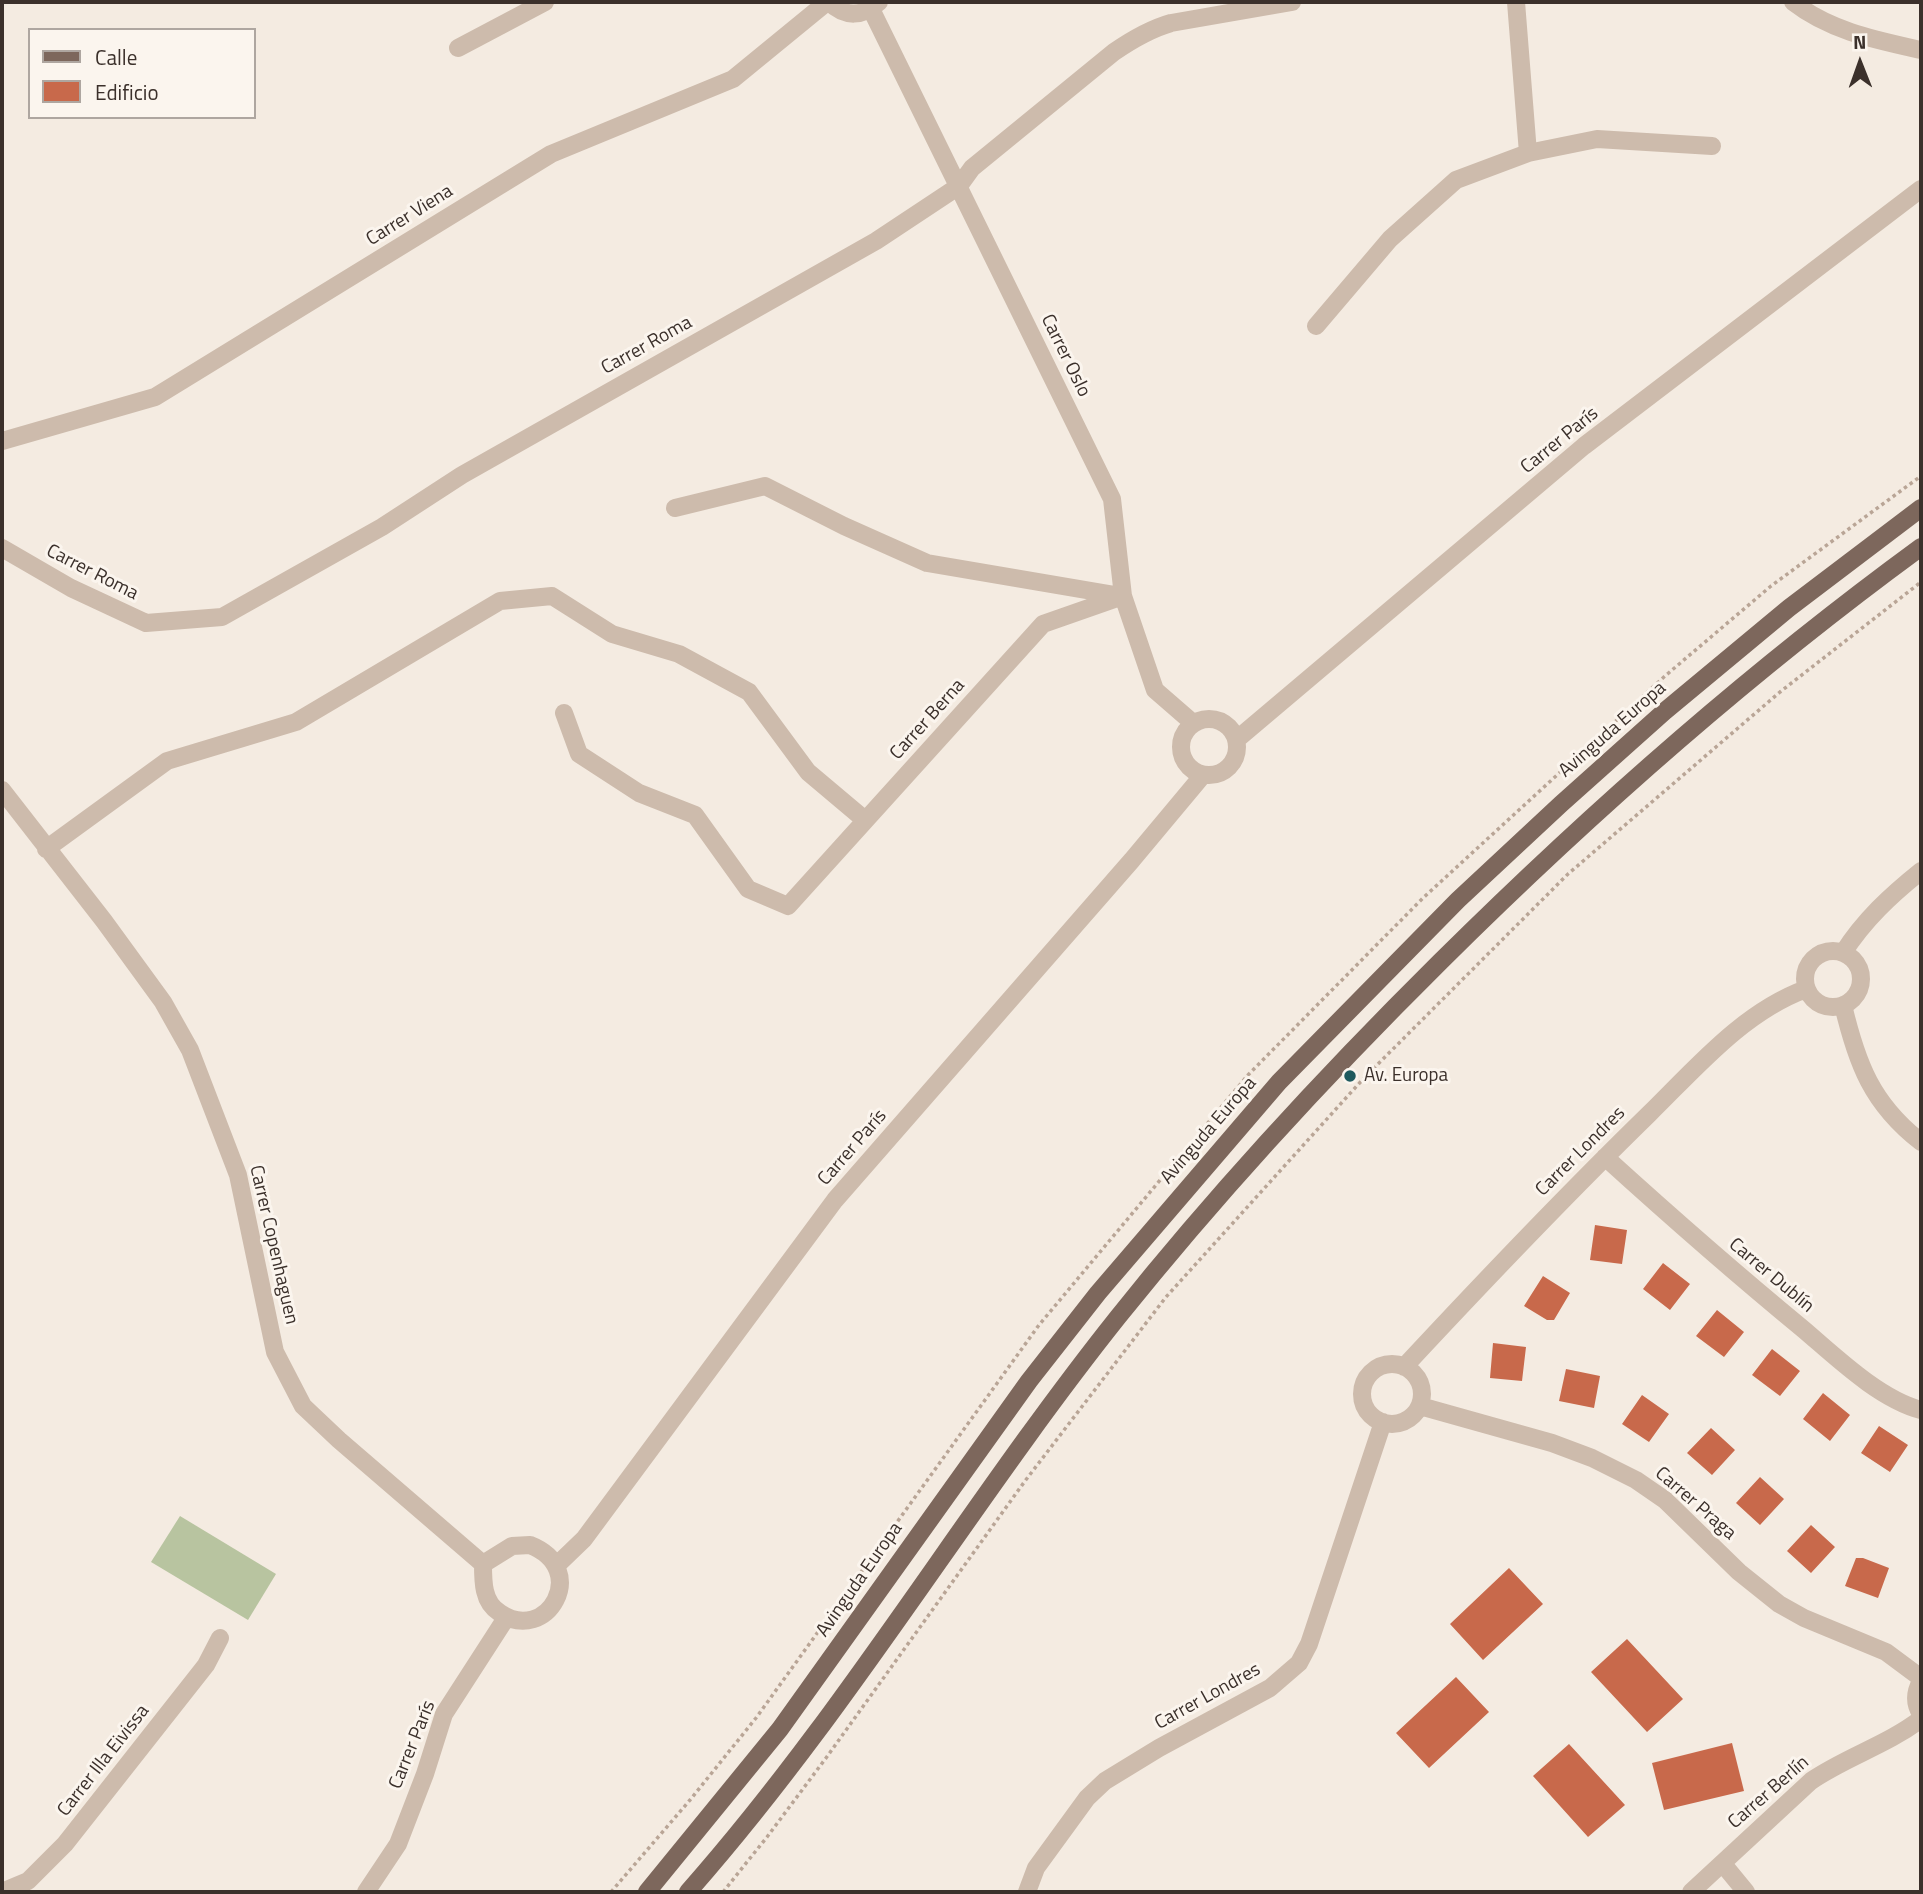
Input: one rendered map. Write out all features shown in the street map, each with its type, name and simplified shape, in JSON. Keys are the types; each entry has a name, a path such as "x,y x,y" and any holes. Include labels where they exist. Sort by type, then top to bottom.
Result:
{"main road":[{"name":"Avinguda Europa","path":"648,1892 780,1729 960,1474 1062,1339 1098,1293 1279,1082 1458,900 1665,711 1789,608 1921,508"},
{"path":"688,1892 793,1764 1040,1416 1190,1228 1294,1112 1499,904 1628,783 1808,634 1921,547"},
{"path":"1062,1339 1086,1358"}],"street":[{"path":"458,48 545,2"},
{"path":"828,2 853,15 875,5"},
{"name":"Carrer Viena","path":"2,441 155,397 551,154 733,79 828,2"},
{"name":"Carrer Roma","path":"2,548 71,588 146,623 222,617 382,527 462,475 876,241 959,186 972,168 1114,52 1135,38 1153,28 1171,23 1292,2"},
{"path":"1516,2 1528,153"},
{"path":"1793,2 1810,14 1845,30 1921,50"},
{"name":"Carrer Oslo","path":"875,5 959,186 1112,499 1123,596 1155,690 1193,723"},
{"path":"1316,326 1390,239 1456,180 1528,153 1597,139 1712,146"},
{"name":"Carrer París","path":"1237,740 1584,446 1921,189"},
{"path":"675,508 765,486 844,526 927,563 1123,596"},
{"path":"46,849 167,761 296,722 500,601 552,596 612,634 679,654 749,692 808,772 865,820"},
{"name":"Carrer Berna","path":"564,713 579,754 639,793 695,815 748,889 788,906 1043,624 1123,596"},
{"path":"1201,719 1227,725 1237,740 1234,759 1229,767 1221,772 1203,775 1187,765 1180,747 1186,729 1201,719"},
{"name":"Carrer París","path":"556,1565 584,1539 835,1200 1203,775"},
{"name":"Carrer Copenhaguen","path":"2,790 163,1002 190,1050 238,1175 275,1352 303,1406 483,1564"},
{"path":"1843,953 1867,919 1921,871"},
{"path":"1826,951 1843,953 1859,967 1861,977 1857,994 1851,1001 1834,1007 1817,1002 1806,989 1804,979 1810,961 1826,951"},
{"name":"Carrer Londres","path":"1404,1367 1605,1157 1740,1028 1787,995 1806,989"},
{"path":"1843,1005 1854,1049 1871,1087 1892,1116 1921,1142"},
{"name":"Carrer Dublín","path":"1605,1157 1709,1251 1845,1364 1907,1406 1921,1410"},
{"path":"1385,1365 1404,1367 1419,1380 1422,1389 1420,1406 1413,1416 1405,1421 1395,1424 1383,1422 1369,1413 1364,1404 1362,1394 1368,1376 1385,1365"},
{"name":"Carrer Praga","path":"1420,1406 1552,1443 1592,1458 1636,1480 1684,1517 1739,1572 1779,1604 1804,1618 1886,1652 1921,1680"},
{"name":"Carrer Londres","path":"1027,1892 1037,1868 1087,1798 1105,1781 1159,1748 1270,1688 1298,1663 1310,1644 1383,1422"},
{"path":"530,1545 542,1550 556,1565 560,1577 560,1591 555,1603 542,1616 519,1621 506,1618 495,1610 485,1592 483,1564 512,1546 530,1545"},
{"name":"Carrer París","path":"366,1892 398,1844 425,1774 444,1714 506,1618"},
{"name":"Carrer Illa Eivissa","path":"2,1892 28,1881 65,1844 206,1665 220,1638"},
{"path":"1921,1680 1916,1700 1921,1717"},
{"name":"Carrer Berlín","path":"1692,1892 1811,1781 1830,1768 1902,1733 1921,1717"},
{"path":"1723,1864 1746,1892"}],"path":[{"path":"723,1892 826,1758 1025,1481 1166,1297 1355,1088 1568,874 1780,692 1921,582"}],"green space":[{"path":"180,1516 276,1574 248,1620 151,1562"}],"building":[{"path":"1595,1225 1627,1230 1622,1264 1590,1260"},
{"path":"1663,1263 1690,1284 1670,1310 1643,1289"},
{"path":"1543,1276 1570,1293 1554,1320 1547,1320 1524,1306"},
{"path":"1717,1310 1744,1332 1724,1357 1696,1336"},
{"path":"1493,1343 1526,1347 1522,1381 1490,1378"},
{"path":"1772,1349 1800,1371 1780,1396 1752,1375"},
{"path":"1566,1369 1600,1376 1594,1408 1559,1401"},
{"path":"1823,1393 1850,1415 1830,1441 1803,1419"},
{"path":"1642,1395 1669,1414 1649,1442 1622,1424"},
{"path":"1879,1426 1908,1445 1890,1472 1861,1453"},
{"path":"1711,1428 1735,1450 1712,1475 1687,1453"},
{"path":"1760,1477 1784,1499 1760,1525 1736,1503"},
{"path":"1811,1525 1835,1547 1811,1573 1787,1551"},
{"path":"1856,1558 1889,1568 1878,1598 1845,1586"},
{"path":"1509,1568 1543,1604 1483,1660 1450,1624"},
{"path":"1627,1639 1683,1699 1647,1732 1591,1672"},
{"path":"1456,1677 1489,1712 1429,1768 1396,1733"},
{"path":"1732,1743 1744,1791 1664,1810 1652,1763"},
{"path":"1569,1744 1625,1805 1588,1837 1533,1776"}],"place":[{"name":"Av. Europa","path":"1350,1076"}]}
